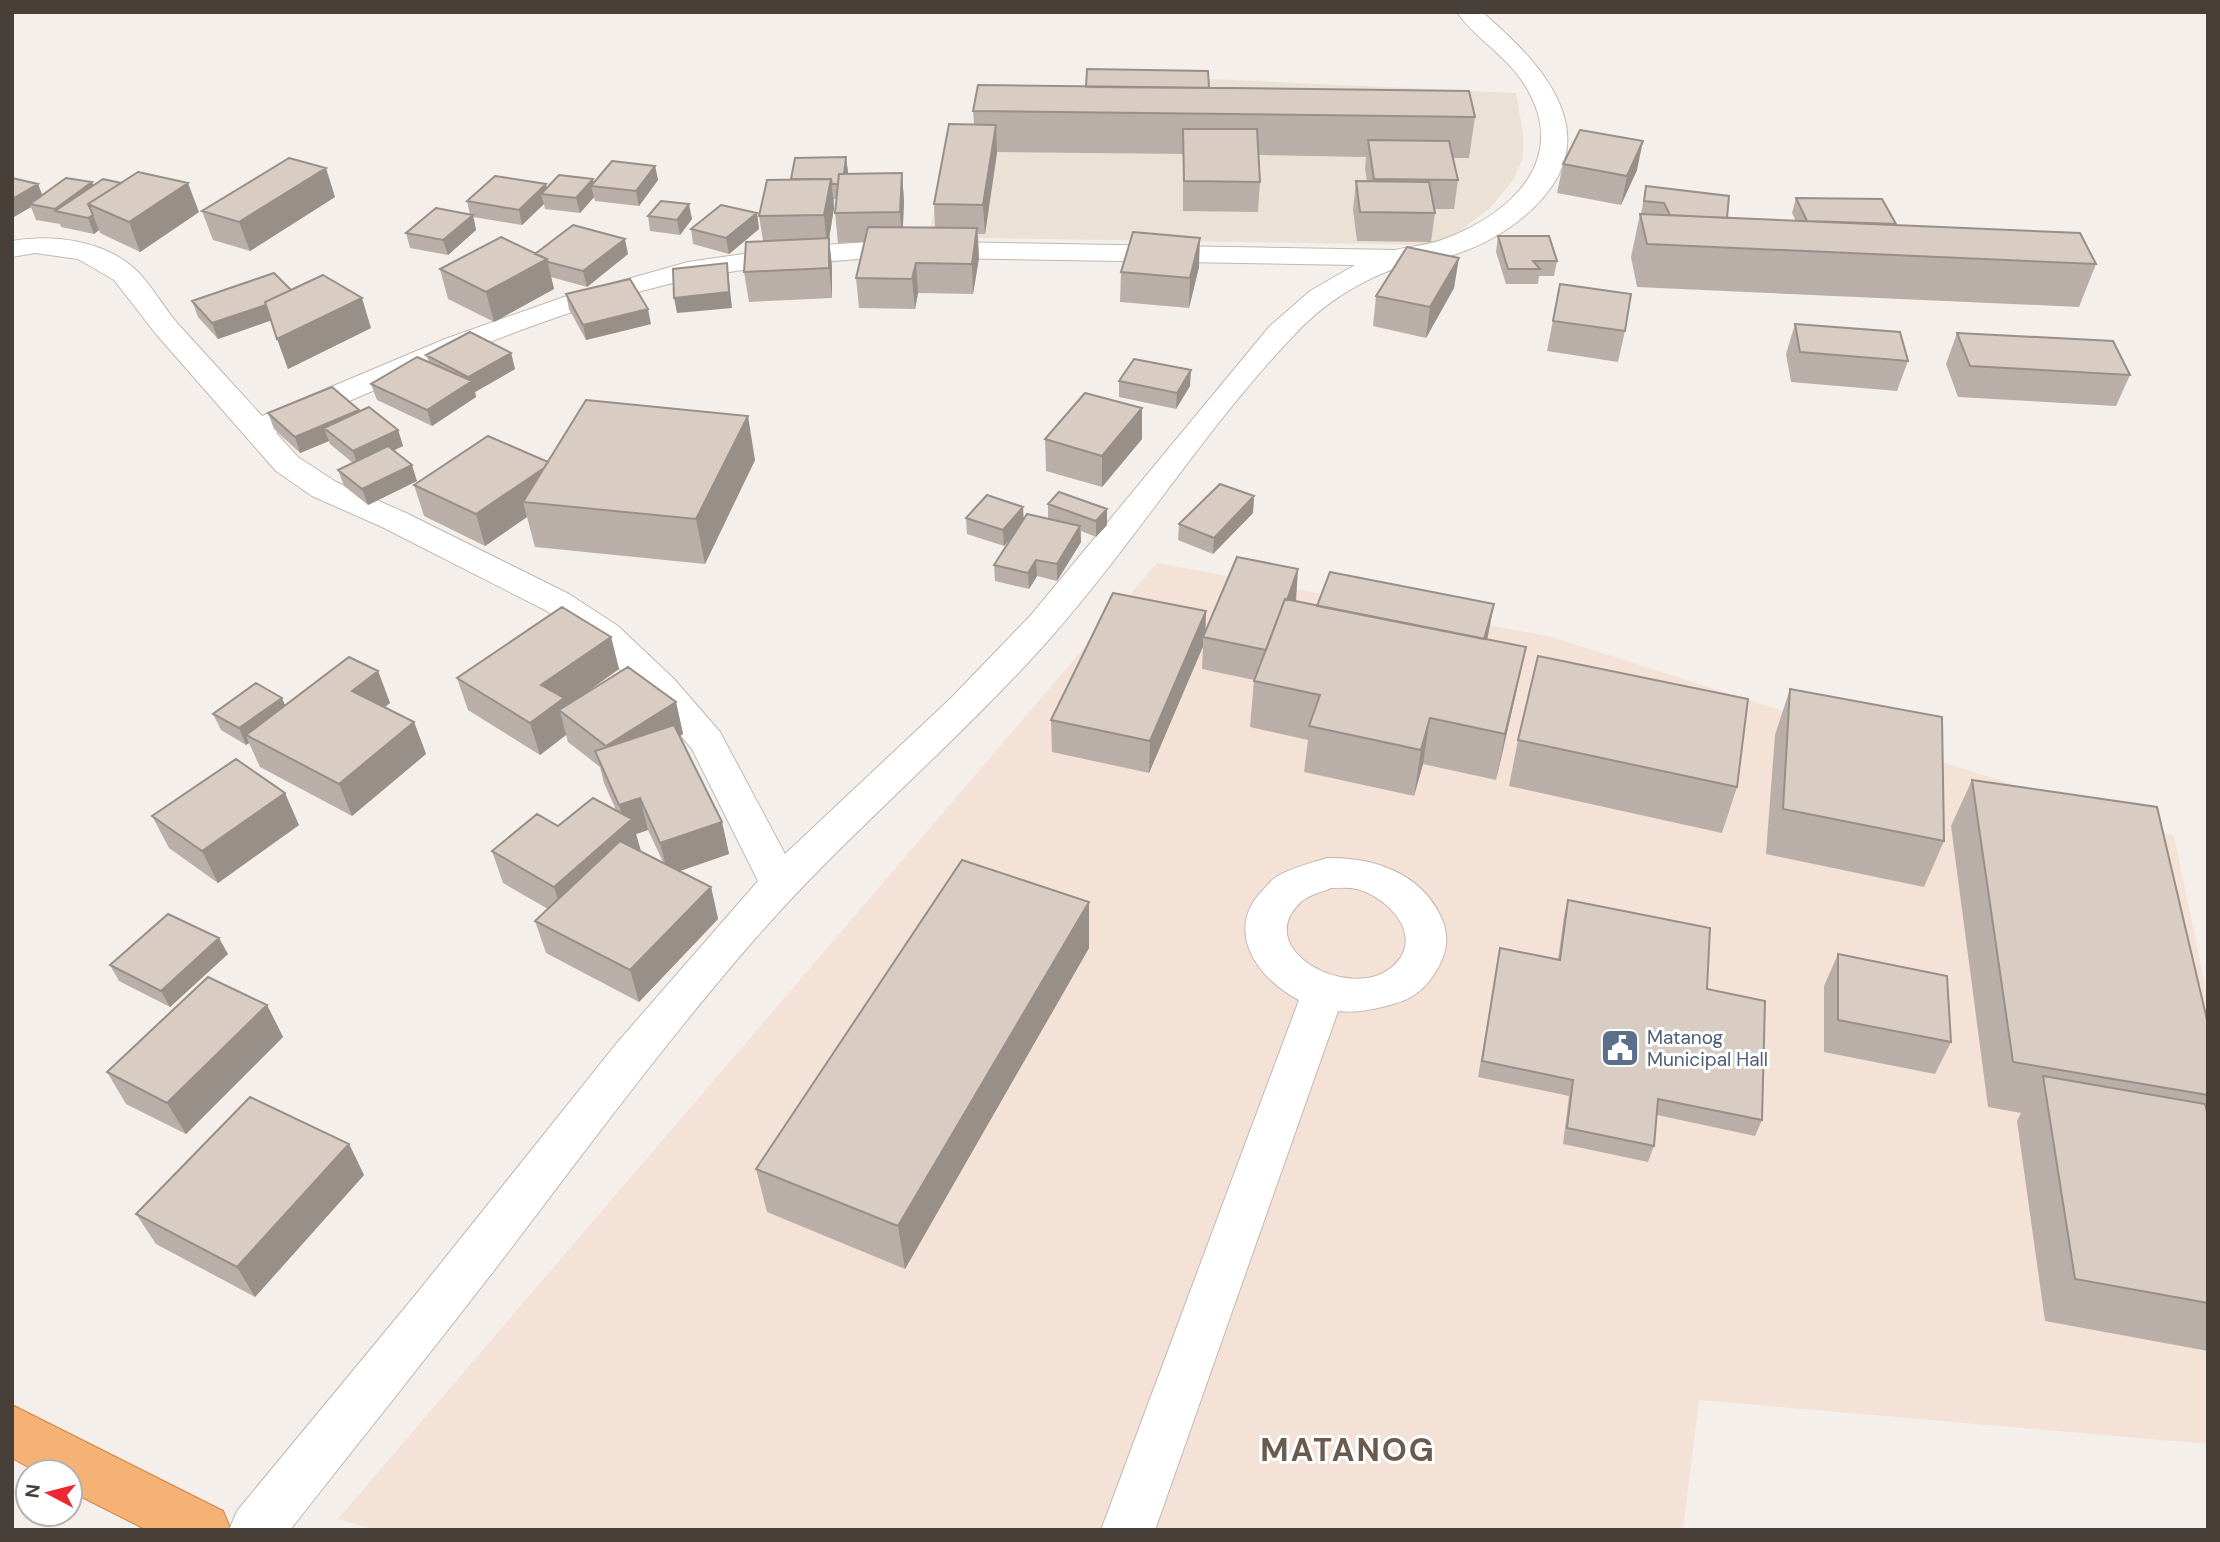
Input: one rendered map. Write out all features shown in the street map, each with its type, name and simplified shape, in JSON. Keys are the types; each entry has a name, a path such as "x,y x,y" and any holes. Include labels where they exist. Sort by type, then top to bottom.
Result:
{"highway":[{"path":"12,1430 102,1480 204,1530"}],"street":[{"path":"256,1530 470,1265 642,1045 780,884 945,725 1066,598 1278,334 1312,299 1353,277 1401,257 1445,248 1490,226 1518,205 1546,175 1557,136 1542,92 1514,52 1468,12"},
{"path":"12,250 35,245 85,251 124,274 166,328 286,464 324,489 394,520 558,602 605,634 660,688 706,741 741,803 780,884"},
{"path":"256,430 456,345 574,303 688,271 792,255 887,249 991,249 1401,257"},
{"path":"1128,1530 1324,993"}],"shaded area":[{"path":"1210,79 1516,93 1523,133 1523,158 1513,180 1490,208 1453,236 1431,245 928,237 952,138 1160,80"},
{"path":"1157,563 1552,637 2174,836 2208,1000 2208,1444 1699,1400 1683,1530 376,1530 338,1519"}],"building":[{"path":"1087,69 1208,71 1209,88 1086,87"},
{"path":"978,85 1469,91 1475,117 973,111"},
{"path":"949,124 996,125 983,205 934,204"},
{"path":"1183,129 1257,129 1260,182 1184,181"},
{"path":"1580,130 1643,141 1627,176 1563,164"},
{"path":"1368,140 1449,141 1458,180 1374,179"},
{"path":"846,157 844,174 839,174 838,184 832,184 831,179 791,179 795,158"},
{"path":"289,158 326,168 239,222 202,211"},
{"path":"612,161 655,166 636,191 591,186"},
{"path":"138,172 188,183 129,222 88,204"},
{"path":"902,173 900,212 835,213 839,174"},
{"path":"559,175 593,179 576,198 541,194"},
{"path":"495,176 546,184 519,210 467,201"},
{"path":"12,178 38,184 12,199"},
{"path":"66,178 92,182 55,209 30,204"},
{"path":"103,179 121,183 88,204 93,215 88,218 55,211"},
{"path":"831,179 824,215 759,216 767,180"},
{"path":"1356,181 1429,182 1435,213 1360,212"},
{"path":"1646,186 1729,196 1727,218 1670,215 1664,203 1644,201"},
{"path":"1796,198 1882,199 1896,224 1807,221"},
{"path":"661,201 689,204 677,220 648,216"},
{"path":"721,205 757,213 726,238 691,229"},
{"path":"436,208 473,215 443,240 406,233"},
{"path":"1640,214 2080,233 2096,264 1647,244"},
{"path":"573,225 625,239 583,271 548,262 535,254"},
{"path":"868,227 977,228 972,264 916,263 912,279 856,278"},
{"path":"1133,232 1200,238 1190,278 1121,272"},
{"path":"1498,236 1549,236 1557,261 1533,261 1540,269 1508,269"},
{"path":"501,237 547,259 486,292 440,269"},
{"path":"829,238 829,268 744,272 746,242"},
{"path":"1407,247 1459,258 1430,307 1376,296"},
{"path":"727,263 729,292 674,298 673,269"},
{"path":"274,273 291,290 265,302 266,305 212,323 192,301"},
{"path":"323,275 362,298 277,339 265,302"},
{"path":"630,279 648,309 583,325 566,294"},
{"path":"1560,284 1631,294 1625,331 1553,321"},
{"path":"1795,324 1900,332 1908,361 1800,352"},
{"path":"470,332 511,353 468,377 426,355"},
{"path":"1957,333 2113,341 2130,375 1970,366"},
{"path":"417,357 472,381 427,410 371,384"},
{"path":"1134,359 1191,370 1177,393 1119,381"},
{"path":"332,387 359,410 295,437 268,413"},
{"path":"1085,393 1142,408 1102,456 1045,439"},
{"path":"586,400 748,416 696,519 523,502"},
{"path":"369,407 398,430 353,451 324,428"},
{"path":"488,436 548,462 544,468 476,514 414,485"},
{"path":"388,446 412,465 362,489 338,470"},
{"path":"1220,484 1254,496 1214,538 1179,524"},
{"path":"1059,492 1107,509 1096,521 1048,504"},
{"path":"987,495 1023,507 1003,530 966,518"},
{"path":"1027,514 1080,526 1057,564 1036,560 1028,573 994,565"},
{"path":"1237,557 1298,569 1266,650 1203,637"},
{"path":"1330,572 1494,604 1484,639 1317,606"},
{"path":"1113,593 1206,611 1150,741 1051,720"},
{"path":"1285,599 1526,647 1505,734 1430,718 1421,750 1309,726 1320,695 1254,681"},
{"path":"562,607 611,637 541,685 564,698 530,723 457,678"},
{"path":"1538,656 1748,699 1737,787 1518,740"},
{"path":"349,657 378,671 352,691 414,722 339,784 246,735"},
{"path":"628,667 676,702 606,746 559,710"},
{"path":"256,683 282,698 239,728 213,714"},
{"path":"1790,689 1942,717 1944,841 1783,809"},
{"path":"674,725 722,822 660,843 640,798 619,805 595,751"},
{"path":"236,759 285,793 202,851 152,816"},
{"path":"1972,780 2157,807 2208,1024 2208,1095 2013,1062"},
{"path":"593,798 632,819 554,887 492,851 537,814 558,826"},
{"path":"620,841 711,887 630,970 535,921"},
{"path":"962,860 1089,902 898,1226 756,1169"},
{"name":"Matanog Municipal Hall","path":"1568,900 1710,928 1707,989 1765,1001 1762,1120 1658,1099 1654,1146 1567,1128 1573,1080 1482,1061 1500,948 1560,960"},
{"path":"168,914 219,938 161,991 110,965"},
{"path":"1838,954 1947,976 1951,1042 1838,1020"},
{"path":"208,977 267,1005 167,1103 107,1072"},
{"path":"2043,1076 2205,1104 2208,1116 2208,1303 2075,1279"},
{"path":"250,1097 349,1144 237,1267 136,1214"}],"place":[{"name":"Matanog Municipal Hall","path":"1620,1048"}],"district":[{"name":"MATANOG","path":"1348,1450"}]}
